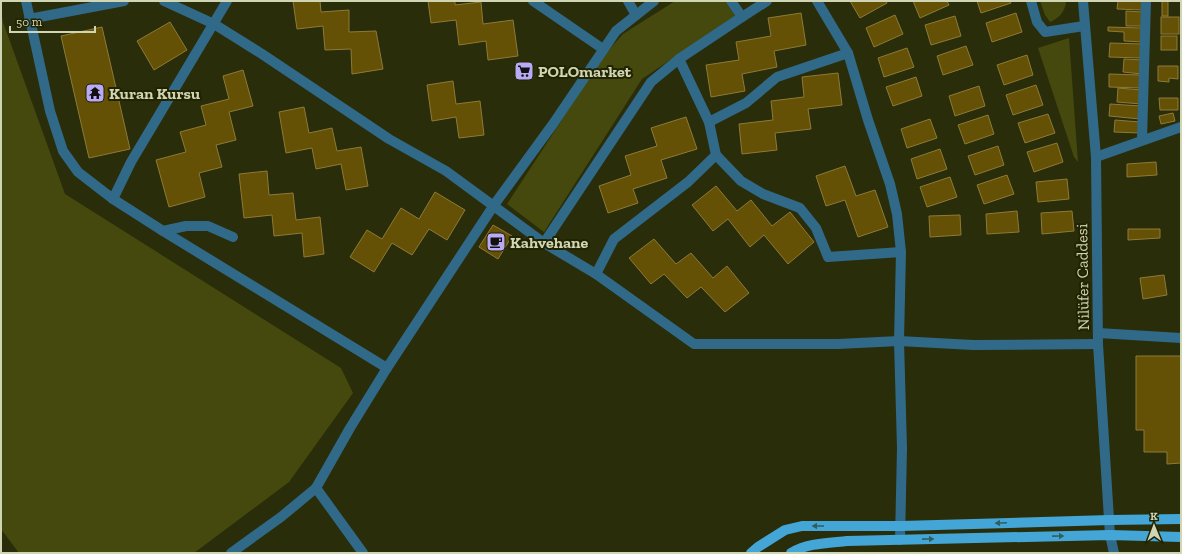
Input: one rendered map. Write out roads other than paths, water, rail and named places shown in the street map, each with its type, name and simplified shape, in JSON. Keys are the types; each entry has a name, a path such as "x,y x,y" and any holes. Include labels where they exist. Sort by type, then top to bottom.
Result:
{"main road":[{"path":"750,553 785,530 802,526 901,526 1181,519"},
{"path":"791,553 796,550 820,544 847,541 1110,535 1181,537"}],"street":[{"path":"26,1 50,111 63,151 78,172 113,199 163,231 387,368"},
{"path":"30,19 124,1"},
{"path":"164,1 214,24 262,54 389,139 446,171 544,243 596,274 694,344 838,344 899,342 973,345 1098,344"},
{"path":"113,199 132,162 227,1"},
{"path":"533,1 604,49"},
{"path":"628,1 636,15"},
{"path":"233,553 281,517 316,488 350,428 387,368 494,205 553,124 616,31 654,1"},
{"path":"731,1 742,17"},
{"path":"544,243 651,82 679,59 767,1"},
{"path":"817,1 848,54 868,120 890,184 897,214 901,252 899,342 902,448 900,540"},
{"path":"1031,1 1037,22 1045,32 1084,26"},
{"name":"Nilüfer Caddesi","path":"1083,1 1096,157 1098,344 1110,535 1114,553"},
{"path":"1142,139 1146,1"},
{"path":"709,122 746,103 777,77 848,54"},
{"path":"679,59 709,122 716,155 741,181 763,194 800,208 816,228 828,257 901,252"},
{"path":"1096,157 1142,139 1181,127"},
{"path":"596,274 614,239 688,182 716,155"},
{"path":"163,231 186,226 208,226 233,237"},
{"path":"1098,333 1181,338"},
{"path":"316,488 363,553"}],"place":[{"name":"POLOmarket","path":"524,71"},
{"name":"Kuran Kursu","path":"95,93"},
{"name":"Kahvehane","path":"496,242"}]}
